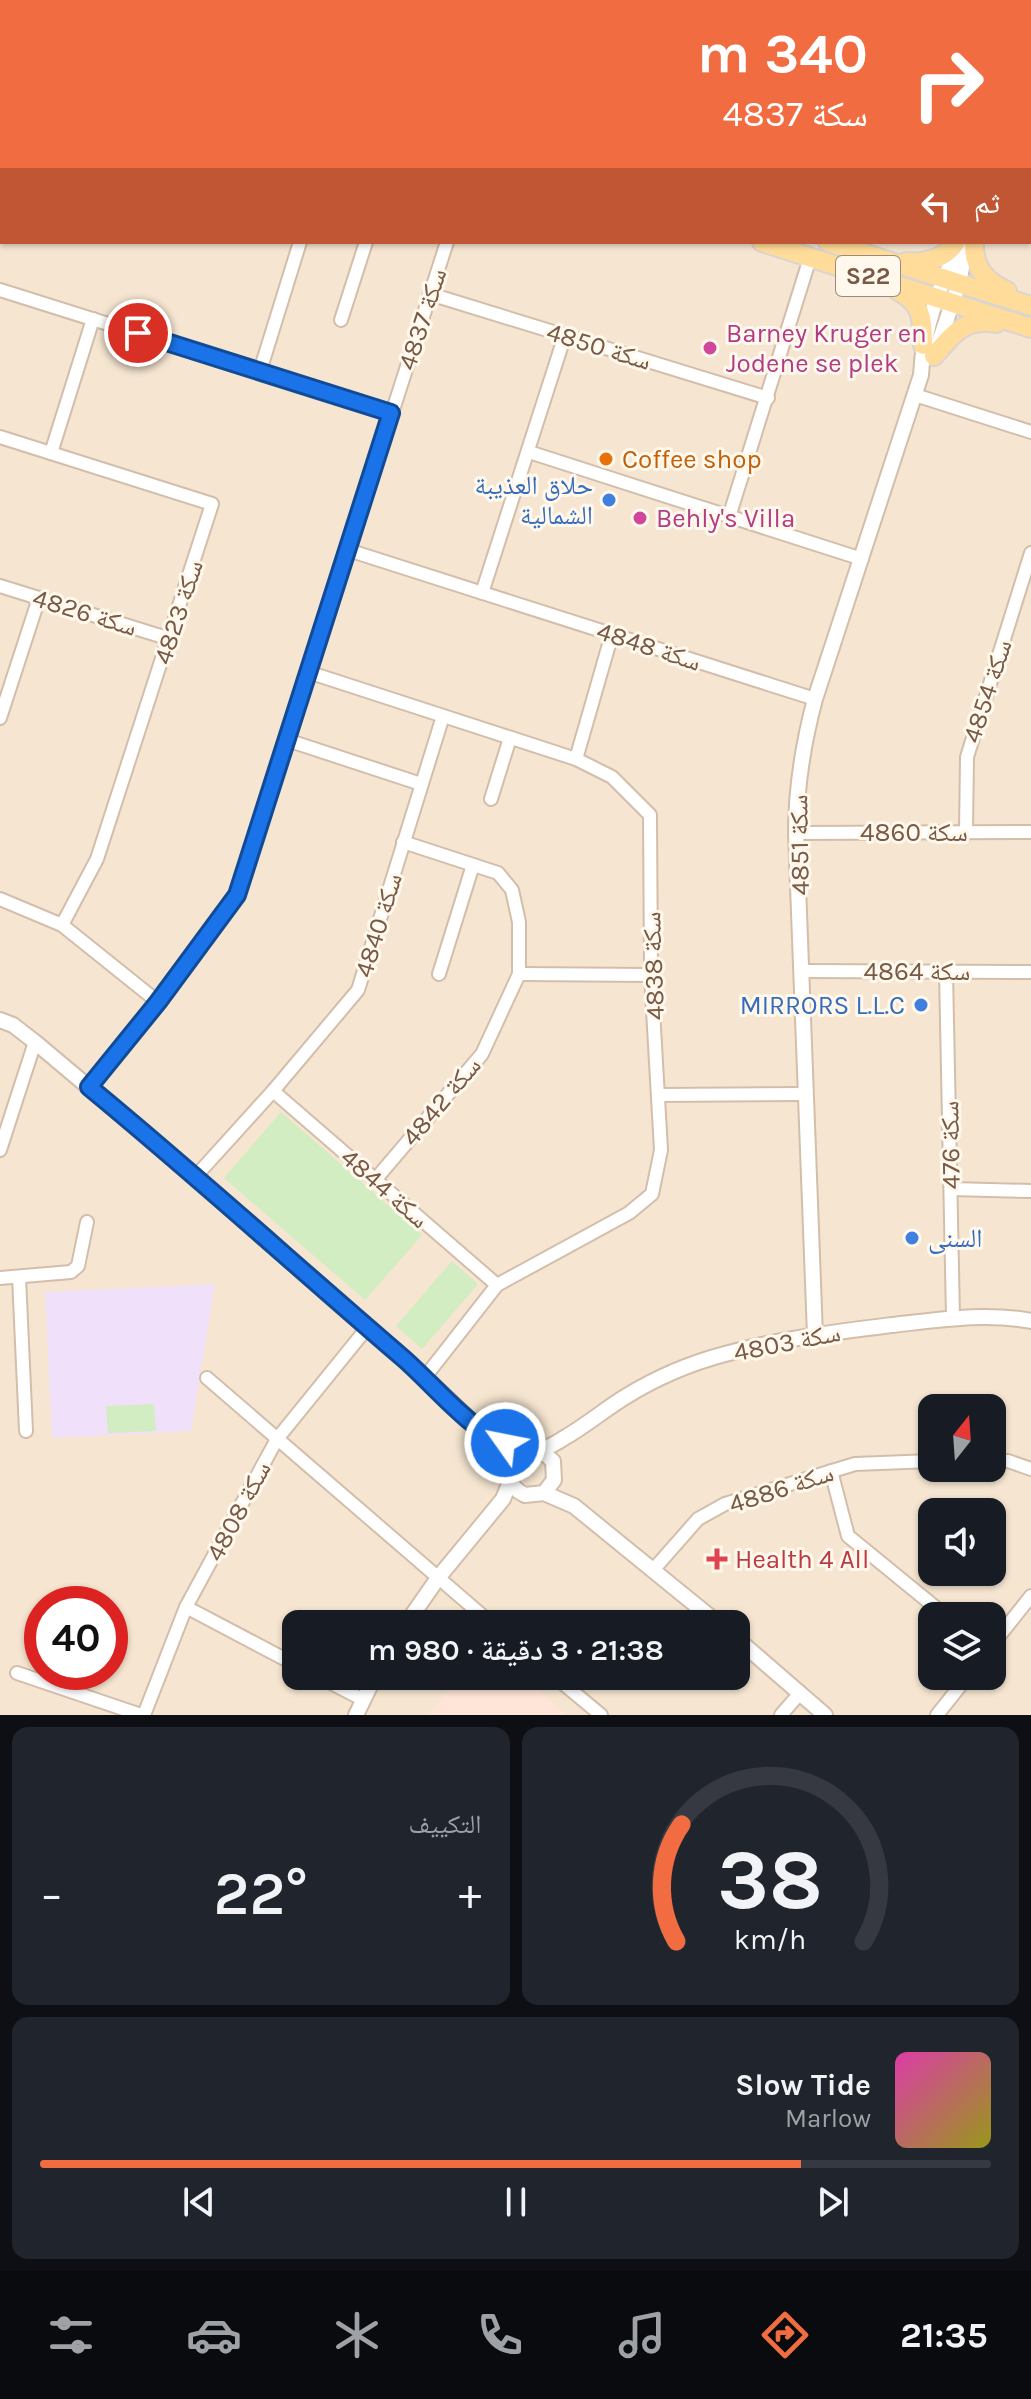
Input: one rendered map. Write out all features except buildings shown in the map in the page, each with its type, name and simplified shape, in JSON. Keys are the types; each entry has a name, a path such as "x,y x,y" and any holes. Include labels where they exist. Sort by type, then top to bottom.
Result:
{"main road":[{"name":"S22","path":"768,244 1031,329"},
{"name":"S22","path":"834,244 1031,304"},
{"path":"888,261 917,263 937,258 959,244"},
{"path":"974,244 973,257 983,275 992,284 1031,304"},
{"path":"857,273 899,290 916,305 921,312 929,350 964,324 987,321 1031,329"}],"street":[{"path":"260,371 298,244"},
{"path":"341,320 365,244"},
{"name":"سكة 4837","path":"89,1087 158,1002 237,895 446,244"},
{"name":"سكة 4851","path":"815,1335 796,833 796,796 802,747 960,244"},
{"path":"729,517 810,258"},
{"path":"0,290 391,413"},
{"name":"سكة 4850","path":"430,294 768,398"},
{"path":"51,453 93,319"},
{"path":"482,593 565,335"},
{"path":"915,395 1031,432"},
{"name":"سكة 4823","path":"0,437 212,504 97,859 62,925"},
{"path":"529,452 862,559"},
{"name":"سكة 4848","path":"348,550 815,699"},
{"name":"سكة 4854","path":"966,832 967,757 1030,563"},
{"name":"سكة 4826","path":"0,586 170,639"},
{"path":"0,718 39,598"},
{"path":"576,759 612,634"},
{"name":"سكة 4838","path":"308,672 576,759 612,777 650,815 651,975 661,1150 652,1194 629,1213 497,1285 425,1377"},
{"name":"سكة 4840","path":"196,1176 358,990 443,716"},
{"path":"491,799 510,738"},
{"path":"287,740 421,784"},
{"name":"سكة 4860","path":"796,833 1031,832"},
{"name":"سكة 4842","path":"375,1180 482,1054 519,974 519,922 512,890 498,873 403,842"},
{"path":"439,974 473,865"},
{"path":"0,899 62,925 158,1002"},
{"name":"سكة 4864","path":"803,971 1031,972"},
{"name":"سكة 476","path":"946,972 953,1318"},
{"path":"519,974 651,975"},
{"path":"0,1020 13,1025 35,1042 196,1176 425,1377 488,1436 510,1462 515,1487 531,1496 544,1493 552,1485 564,1438"},
{"path":"0,1150 35,1042"},
{"name":"سكة 4844","path":"273,1091 497,1285"},
{"path":"660,1095 806,1094"},
{"path":"951,1189 1031,1191"},
{"path":"0,1278 71,1272 78,1266 87,1222"},
{"path":"19,1277 26,1431"},
{"name":"سكة 4803","path":"540,1450 662,1377 723,1354 815,1335 953,1318 1008,1316 1031,1321"},
{"name":"سكة 4808","path":"142,1715 186,1607 277,1439 367,1328"},
{"path":"207,1378 476,1610"},
{"path":"488,1436 523,1450 540,1450 554,1468 574,1506"},
{"path":"510,1462 523,1450"},
{"path":"1006,1461 1031,1469"},
{"name":"سكة 4886","path":"654,1569 698,1519 725,1504 855,1464 918,1462"},
{"path":"831,1471 848,1536 929,1602"},
{"path":"416,1610 438,1578 515,1487"},
{"path":"544,1493 574,1506 702,1610"},
{"path":"1006,1627 1031,1596"},
{"path":"186,1607 282,1658"},
{"path":"750,1650 825,1715"},
{"path":"17,1673 142,1715"},
{"path":"344,1690 362,1699"},
{"path":"356,1715 367,1690"},
{"path":"571,1690 601,1715"},
{"path":"944,1713 959,1690"},
{"path":"781,1715 800,1693"}],"shaded area":[{"path":"0,244 1031,244 1031,1715 0,1715"},
{"path":"215,1284 191,1431 52,1438 45,1292"},
{"path":"448,1690 540,1690 566,1715 429,1715"}],"green space":[{"path":"281,1112 422,1235 365,1300 224,1178"},
{"path":"452,1261 478,1284 422,1349 396,1326"},
{"path":"154,1404 156,1431 108,1433 106,1406"}],"place":[{"name":"Barney Kruger en Jodene se plek","path":"710,348"},
{"name":"Coffee shop","path":"606,459"},
{"name":"حلاق العذيبة الشمالية","path":"609,500"},
{"name":"Behly's Villa","path":"640,518"},
{"name":"MIRRORS L.L.C","path":"921,1005"},
{"name":"السنى","path":"912,1238"},
{"name":"Health 4 All","path":"717,1559"}],"route":[{"path":"138,333 391,413 237,895 222,919 89,1087 196,1176 488,1436 505,1443"}]}
